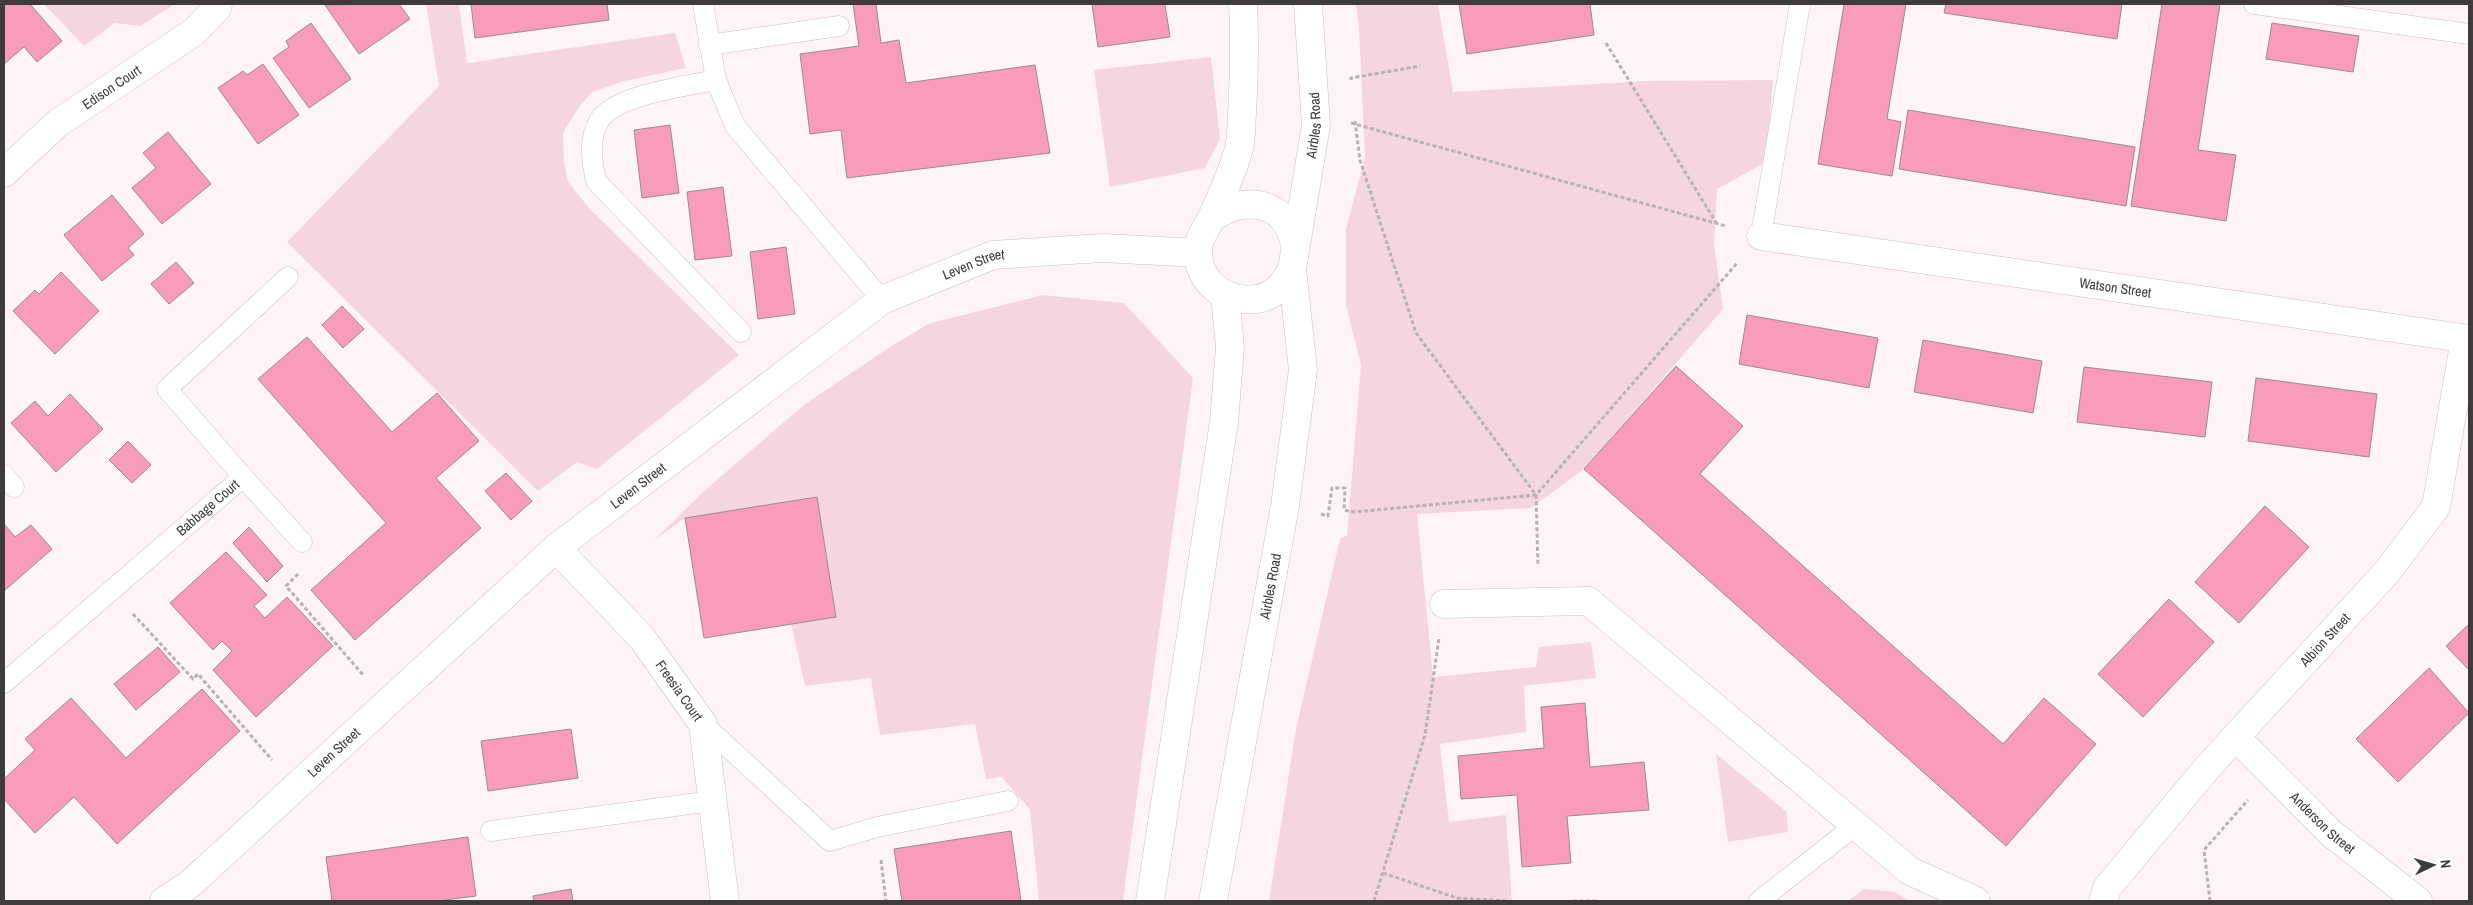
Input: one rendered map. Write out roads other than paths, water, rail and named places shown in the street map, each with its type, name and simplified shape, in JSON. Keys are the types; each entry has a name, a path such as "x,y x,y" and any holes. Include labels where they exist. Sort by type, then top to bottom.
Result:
{"street":[{"name":"Edison Court","path":"4,173 58,122 194,32 217,8 218,4"},
{"path":"1150,901 1224,422 1230,347 1225,296 1211,285 1202,271 1198,253 1200,236 1212,218 1239,150 1246,59 1243,4"},
{"name":"Airbles Road","path":"1225,296 1245,301 1262,298 1284,284 1294,257 1316,125 1308,4"},
{"name":"Airbles Road","path":"1212,218 1226,208 1250,203 1266,207 1283,216 1292,232 1302,370 1286,506 1213,901"},
{"name":"Watson Street","path":"1761,236 2467,339"},
{"name":"Leven Street","path":"164,901 190,884 556,548 882,300 993,255 1102,248 1198,253"},
{"name":"Albion Street","path":"2103,901 2107,888 2236,737 2386,573 2436,506 2467,339"},
{"name":"Freesia Court","path":"556,548 642,638 703,724 725,901"},
{"path":"1444,604 1588,601 1910,871 1976,901"},
{"name":"Anderson Street","path":"2236,737 2332,834 2418,901"}],"lane":[{"path":"703,4 716,80 735,126 882,300"},
{"path":"1761,236 1800,4"},
{"path":"2254,4 2469,34"},
{"path":"709,44 839,26"},
{"path":"716,80 623,102 599,120 591,152 596,181 741,332"},
{"name":"Babbage Court","path":"4,683 243,476 167,389 288,277"},
{"path":"243,476 302,542"},
{"path":"703,724 830,842 877,827 1008,801"},
{"path":"491,831 712,801"},
{"path":"1759,901 1856,825"}]}
